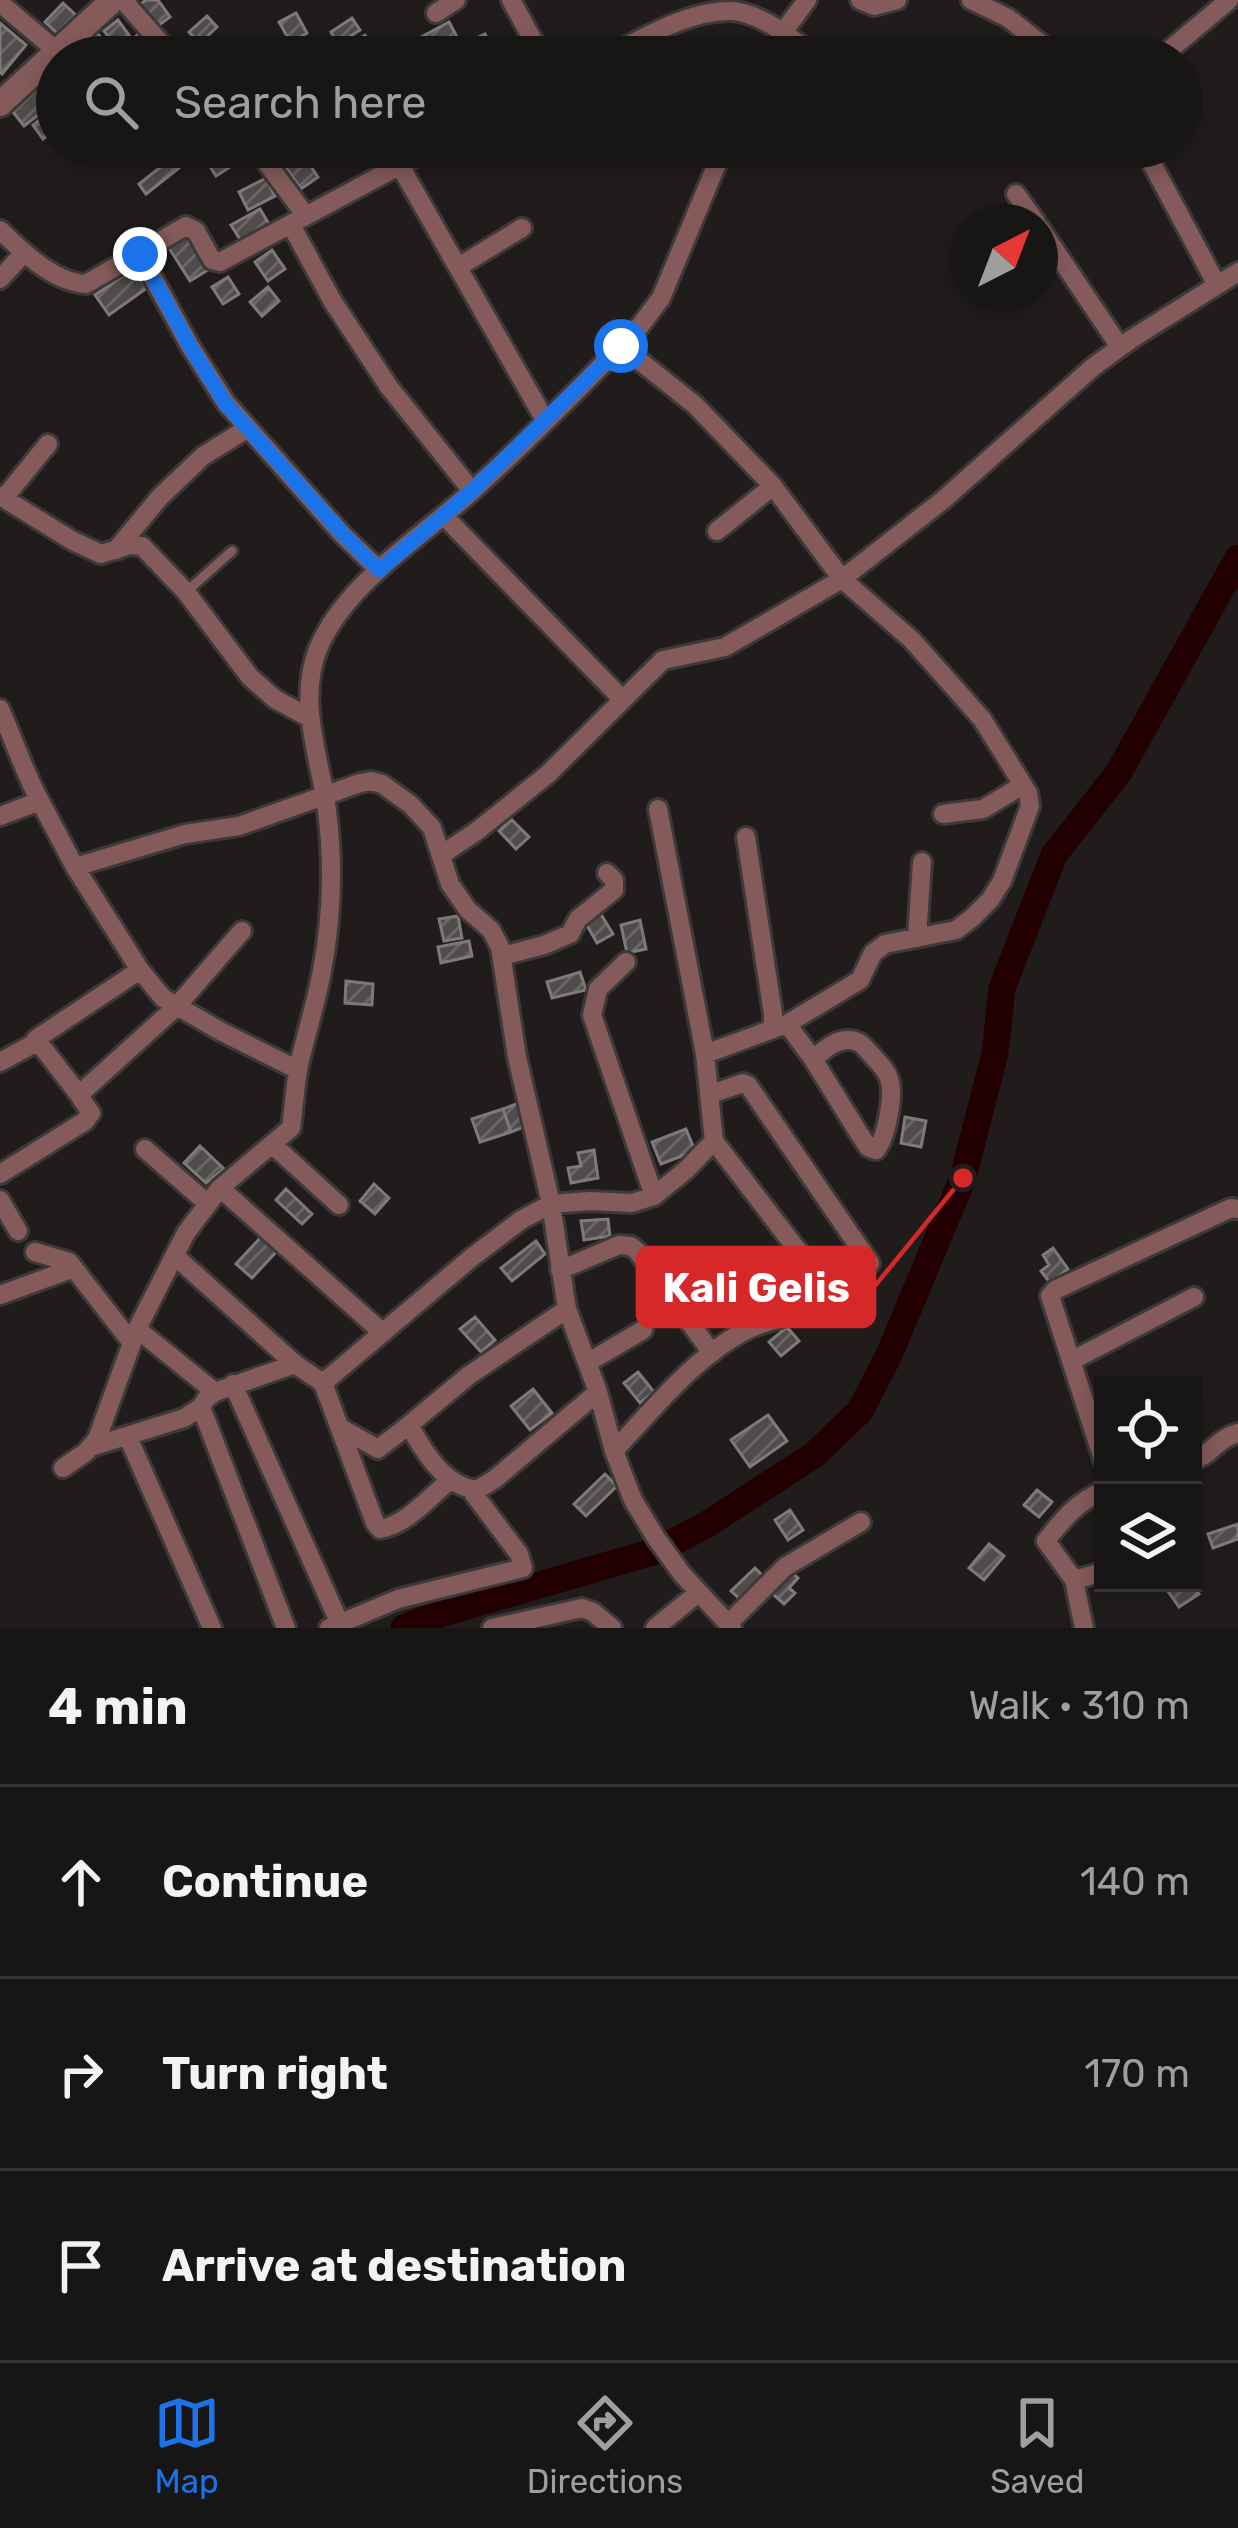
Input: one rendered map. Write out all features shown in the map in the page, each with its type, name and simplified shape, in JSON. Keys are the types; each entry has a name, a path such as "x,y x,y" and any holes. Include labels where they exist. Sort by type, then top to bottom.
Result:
{"street":[{"path":"75,36 113,0"},
{"path":"122,0 154,36"},
{"path":"436,13 456,0"},
{"path":"512,0 531,36"},
{"path":"781,36 807,0"},
{"path":"860,0 874,6 898,0"},
{"path":"970,0 1030,36"},
{"path":"1187,36 1229,0"},
{"path":"0,2 39,36"},
{"path":"647,36 707,14 735,11 790,36"},
{"path":"0,104 36,72"},
{"path":"267,168 298,220 333,302 389,388 472,491"},
{"path":"0,230 24,254 80,285 186,226 196,231 212,260 220,262 393,168"},
{"path":"402,168 545,420"},
{"path":"91,1448 135,1336 186,1233 214,1196 291,1128 298,1070 322,973 329,908 332,848 310,718 311,679 326,632 379,570 472,491 640,326 661,298 715,168"},
{"path":"1154,168 1217,285"},
{"path":"1016,194 1023,204"},
{"path":"458,267 522,228"},
{"path":"0,279 24,254"},
{"path":"140,254 226,404 379,570"},
{"path":"1058,255 1120,347"},
{"path":"440,855 548,774 663,660 725,647 842,579 944,500 1093,367 1238,272"},
{"path":"621,346 695,406 773,486 842,579 912,640 982,719 1023,785 1030,806 1002,881 990,900 956,930 885,944 873,952 860,980 780,1027 705,1054"},
{"path":"114,552 160,497 203,456 248,428"},
{"path":"48,444 2,497 101,554 142,546 187,592 250,677 275,700 310,718"},
{"path":"717,531 773,486"},
{"path":"444,516 622,699"},
{"path":"0,709 27,778 75,867 140,970 176,1007 298,1070"},
{"path":"75,867 185,834 239,826 360,783 382,784 411,805 432,828 450,884 491,930 502,956 567,1310 633,1500 656,1538 730,1626 782,1568 861,1522"},
{"path":"943,814 983,809 1023,785"},
{"path":"0,816 40,801"},
{"path":"614,1451 712,1353 748,1329 810,1308 822,1293 714,1141 705,1054 658,809"},
{"path":"746,837 773,1014 813,1059 868,1147 876,1150 884,1136 890,1095 886,1071 854,1040 838,1042 813,1059"},
{"path":"917,938 922,862"},
{"path":"502,956 570,934 578,919 614,890 614,880 607,873"},
{"path":"80,1096 176,1007 242,932"},
{"path":"626,962 598,989 592,1015 654,1196"},
{"path":"0,1062 37,1042 140,970"},
{"path":"0,1174 91,1113 37,1042"},
{"path":"711,1094 748,1085 870,1264"},
{"path":"322,1383 521,1220 551,1204 632,1203 654,1196 714,1141"},
{"path":"272,1145 338,1204"},
{"path":"145,1150 214,1196 383,1333"},
{"path":"0,1200 18,1231"},
{"path":"1094,1431 1050,1296 1054,1290 1231,1208 1238,1209"},
{"path":"560,1270 619,1245 631,1246 712,1353"},
{"path":"34,1252 64,1259 135,1336 224,1388 335,1626 398,1599 523,1568 519,1554 470,1490 450,1480 409,1425"},
{"path":"175,1256 322,1383 375,1523 382,1530 405,1518 450,1480"},
{"path":"0,1295 74,1268"},
{"path":"1072,1361 1194,1297"},
{"path":"341,1428 378,1449 468,1376 567,1310"},
{"path":"587,1363 643,1330"},
{"path":"63,1468 91,1448 184,1418 224,1388 296,1364"},
{"path":"470,1490 496,1479 598,1392"},
{"path":"201,1407 286,1628"},
{"path":"1202,1456 1219,1440 1238,1433"},
{"path":"128,1437 212,1628"},
{"path":"1084,1628 1074,1580 1046,1540 1073,1509 1094,1494"},
{"path":"1074,1580 1094,1574"},
{"path":"655,1628 698,1593"},
{"path":"495,1628 582,1608 612,1628"}],"lane":[{"path":"187,592 232,551"}],"building":[{"path":"158,0 170,17 155,28 139,5"},
{"path":"63,3 79,18 62,36 45,22"},
{"path":"296,13 307,33 287,36 279,22"},
{"path":"207,16 217,27 207,36 189,32"},
{"path":"352,18 360,30 351,36 331,32"},
{"path":"118,20 130,36 108,36 104,31"},
{"path":"449,22 457,36 423,36"},
{"path":"0,23 26,45 2,74 0,72"},
{"path":"36,87 36,117 24,126 9,107"},
{"path":"159,168 179,168 146,194 139,184"},
{"path":"286,168 312,168 318,177 301,189"},
{"path":"266,178 275,196 248,210 239,192"},
{"path":"260,209 272,229 244,246 231,225"},
{"path":"190,235 211,268 190,281 169,248"},
{"path":"272,250 285,269 268,281 255,262"},
{"path":"133,269 147,288 109,315 95,295"},
{"path":"228,277 239,294 223,304 212,287"},
{"path":"268,287 279,301 262,316 250,302"},
{"path":"511,819 529,837 516,849 499,831"},
{"path":"599,911 613,934 597,943 584,920"},
{"path":"458,916 462,938 444,941 439,919"},
{"path":"640,920 646,949 627,953 621,925"},
{"path":"469,941 472,956 441,963 438,947"},
{"path":"580,972 586,990 552,998 547,982"},
{"path":"346,981 373,984 372,1005 345,1003"},
{"path":"521,1102 529,1125 511,1132 503,1109"},
{"path":"503,1109 511,1132 480,1142 472,1119"},
{"path":"905,1117 926,1121 921,1147 901,1143"},
{"path":"686,1129 695,1151 661,1164 652,1142"},
{"path":"200,1146 224,1169 206,1183 184,1163"},
{"path":"594,1150 598,1178 571,1183 568,1168 581,1166 578,1153"},
{"path":"374,1184 389,1198 375,1214 360,1201"},
{"path":"286,1189 312,1214 302,1224 276,1200"},
{"path":"608,1219 610,1236 584,1240 581,1221"},
{"path":"262,1236 277,1251 252,1278 236,1264"},
{"path":"536,1241 545,1254 512,1281 501,1268"},
{"path":"1053,1248 1068,1269 1050,1283 1041,1271 1049,1265 1043,1255"},
{"path":"475,1317 495,1340 481,1352 460,1329"},
{"path":"787,1327 799,1341 781,1356 769,1342"},
{"path":"638,1372 654,1392 640,1403 624,1383"},
{"path":"533,1389 552,1413 530,1430 511,1406"},
{"path":"768,1415 787,1441 750,1467 731,1440"},
{"path":"605,1474 617,1486 586,1516 574,1504"},
{"path":"1037,1490 1052,1502 1039,1517 1024,1505"},
{"path":"790,1510 803,1530 788,1540 775,1520"},
{"path":"1238,1524 1238,1539 1213,1548 1208,1534"},
{"path":"989,1544 1004,1556 984,1580 969,1568"},
{"path":"755,1568 766,1579 743,1602 731,1591"},
{"path":"788,1569 798,1578 789,1588 795,1593 784,1604 768,1590"},
{"path":"1168,1592 1199,1594 1179,1607"}],"waterway":[{"path":"404,1628 656,1551 706,1525 814,1455 860,1411 889,1355 963,1178 995,1053 1002,988 1054,855 1119,772 1238,558"}],"place":[{"name":"Kali Gelis","path":"963,1178"}],"route":[{"path":"140,254 226,404 379,570 472,491 621,346"}]}
